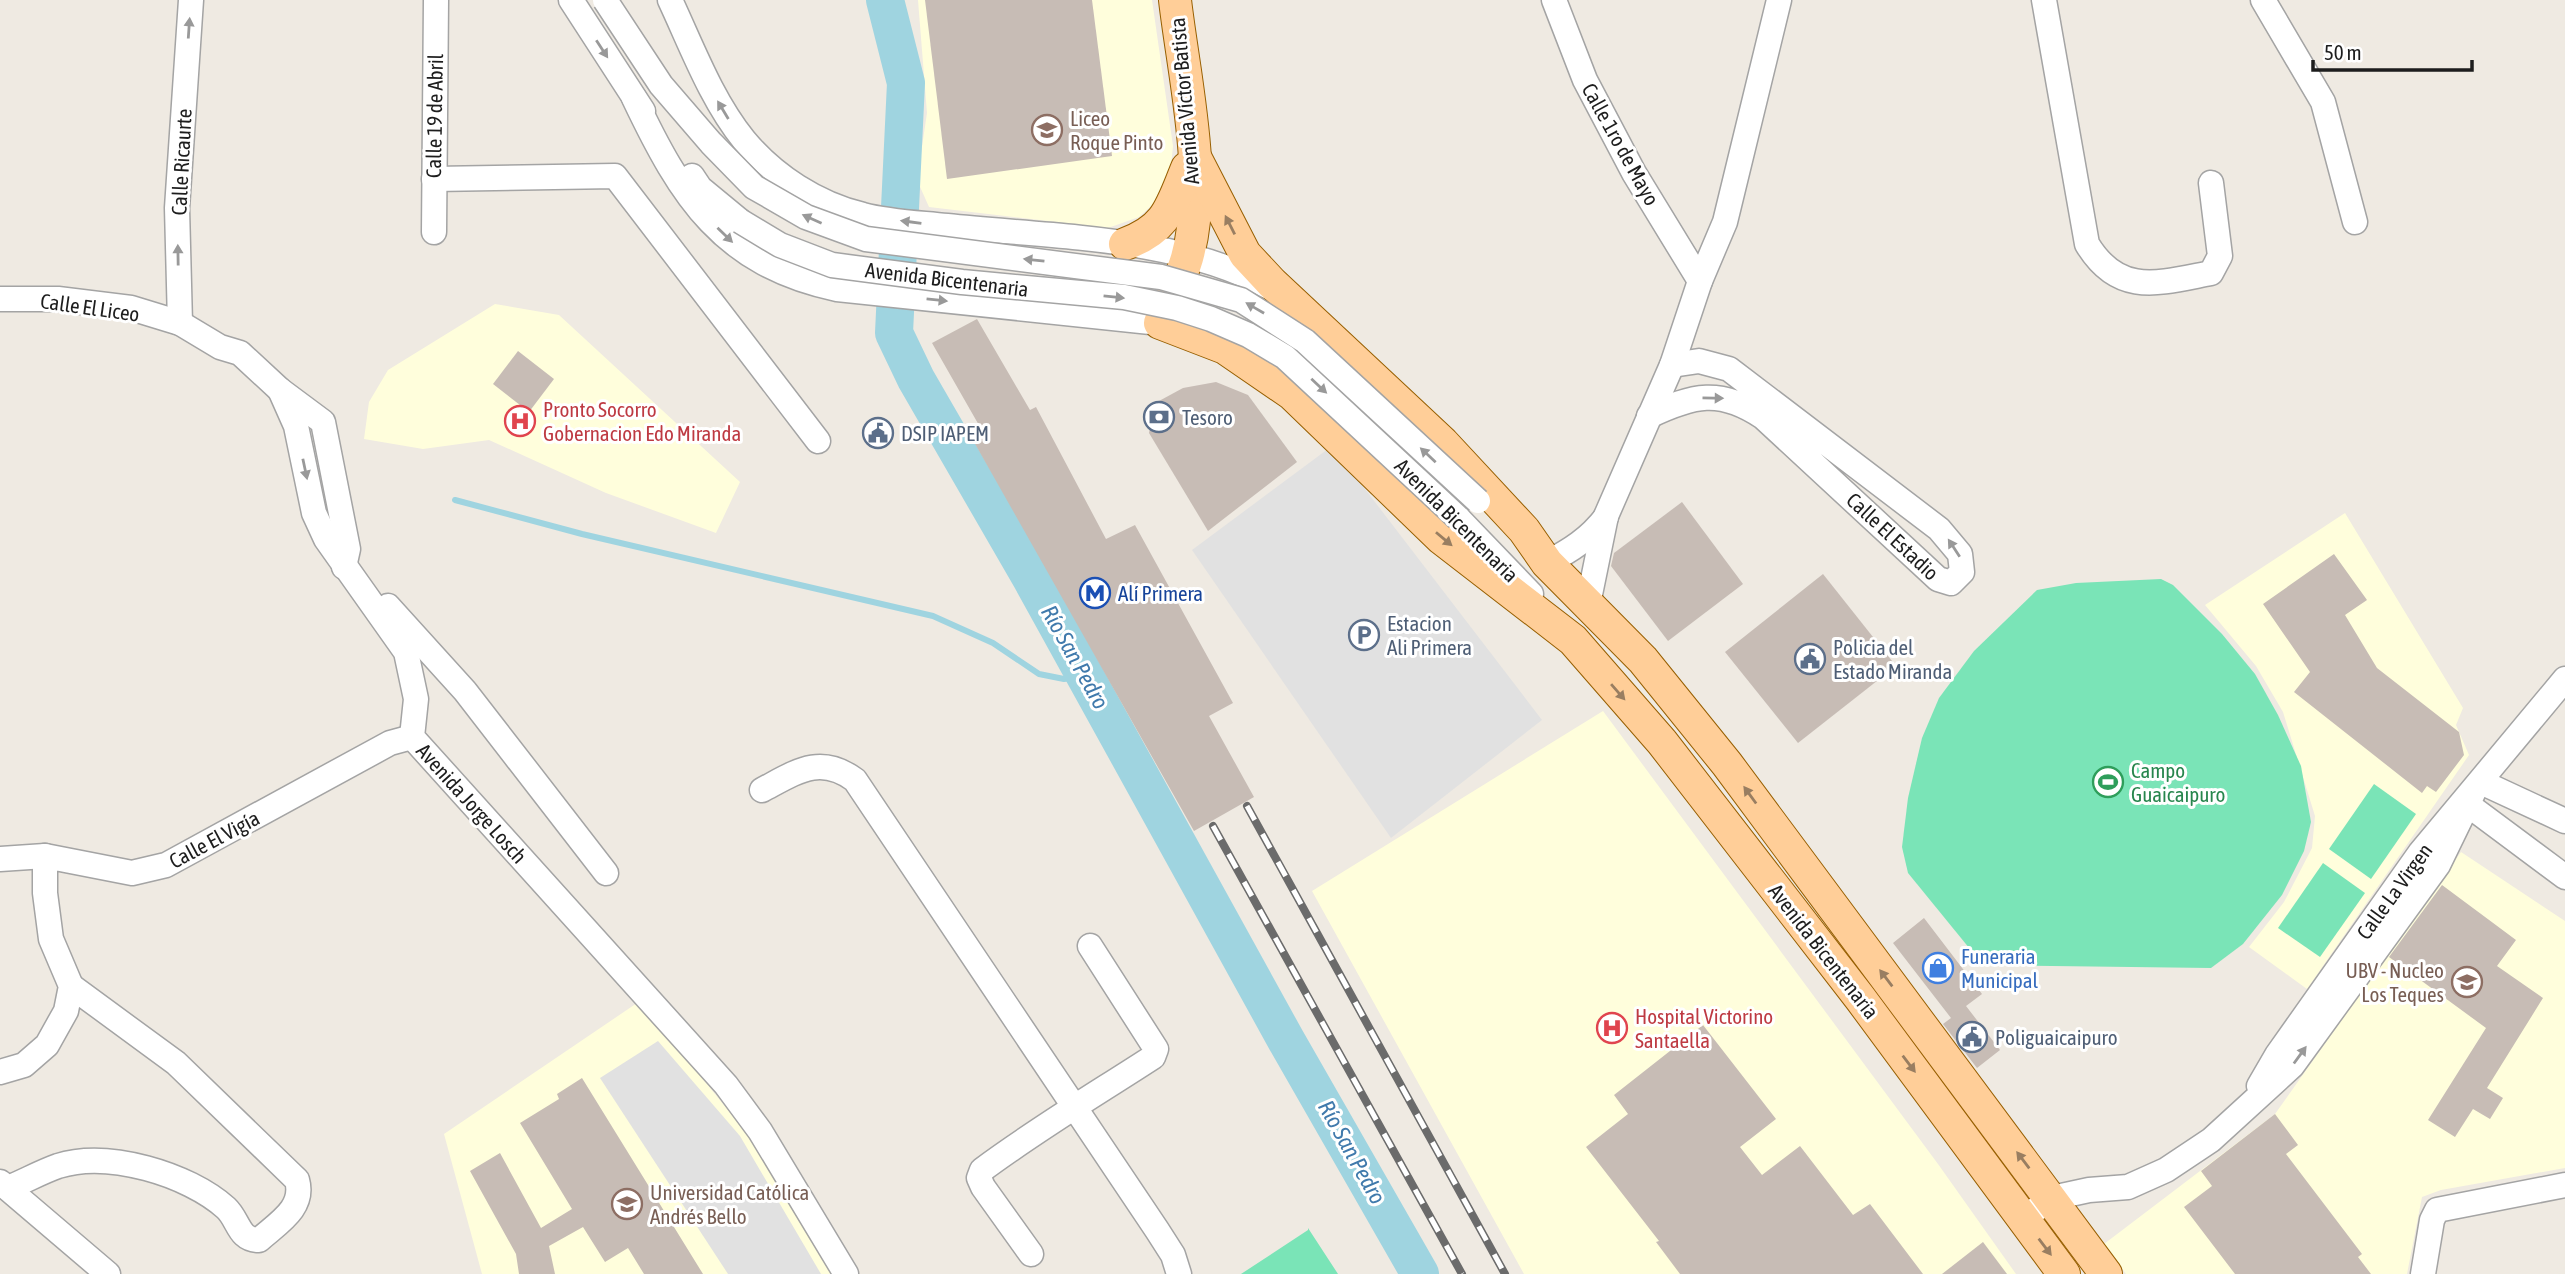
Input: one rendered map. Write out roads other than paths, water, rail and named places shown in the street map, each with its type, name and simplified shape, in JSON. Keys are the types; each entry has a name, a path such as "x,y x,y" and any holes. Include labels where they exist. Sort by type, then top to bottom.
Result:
{"main road":[{"name":"Avenida Víctor Batista","path":"1160,323 1187,256 1194,200 1193,153 1174,0"},
{"path":"1125,244 1149,236 1165,220 1193,153"},
{"path":"1193,153 1245,254 1287,298 1443,443 1524,530 1544,559"},
{"path":"1160,323 1225,348 1273,379 1441,538 1573,640"},
{"name":"Avenida Bicentenaria","path":"1544,559 1643,660 1727,764 2106,1274"},
{"name":"Avenida Bicentenaria","path":"1573,640 1662,743 1860,998 2064,1274"}],"street":[{"name":"Calle Ricaurte","path":"180,323 177,208 191,0"},
{"name":"Calle 19 de Abril","path":"433,232 436,0"},
{"path":"571,0 634,98 664,162 696,205 731,240 772,269 802,281 837,289 1160,323"},
{"name":"Avenida Bicentenaria","path":"606,0 661,85 727,160 754,187 806,218 866,239 1161,277 1241,300 1305,341 1544,559"},
{"path":"670,0 723,112 745,141 774,170 804,191 863,215 1125,244 1187,256 1230,268 1287,298"},
{"name":"Calle 1ro de Mayo","path":"1554,0 1591,92 1634,173 1700,281"},
{"path":"1588,604 1606,516 1672,365 1700,281 1725,222 1779,0"},
{"path":"2044,0 2087,244 2100,266 2124,280 2159,283 2211,273 2218,265 2220,256 2211,183"},
{"path":"2263,0 2323,102 2355,222"},
{"name":"Avenida Bicentenaria","path":"634,98 701,188 740,221 780,245 832,265 962,282 1124,298 1177,307 1248,335 1285,356 1458,519 1573,640"},
{"path":"434,179 615,176 818,440"},
{"name":"Calle El Liceo","path":"0,299 58,299 131,308 180,323"},
{"path":"180,323 240,354 280,390 323,422 348,549 348,573 367,584 465,691 606,873"},
{"name":"Calle El Estadio","path":"1649,416 1681,401 1712,397 1744,405 1763,417 1938,579 1951,583 1962,572 1960,554 1939,529 1729,369 1699,361 1672,365"},
{"name":"Avenida Jorge Losch","path":"280,390 296,426 314,513 348,573 406,652 416,699 412,737 726,1085 760,1132 846,1274"},
{"path":"1544,559 1578,546 1593,534 1606,516"},
{"name":"Calle La Virgen","path":"2024,1218 2052,1198 2089,1190 2128,1187 2166,1170 2211,1140 2292,1066 2328,1000 2405,893 2420,853 2474,792 2565,679"},
{"name":"Calle El Vigía","path":"0,859 45,856 132,873 166,865 390,743 412,737"},
{"path":"762,790 801,769 824,766 841,770 855,780 1173,1255 1179,1274"},
{"path":"2474,792 2565,821"},
{"path":"2474,792 2565,877"},
{"path":"4,1185 59,1166 87,1161 117,1162 174,1178 207,1194 229,1210 243,1236 250,1240 259,1240 296,1206 301,1194 297,1180 176,1063 71,986 51,939 45,893 45,856"},
{"path":"1031,1254 979,1178 982,1170 1040,1126 1076,1108 1153,1057 1156,1049 1090,946"},
{"path":"0,1072 24,1065 47,1045 66,1011 71,986"},
{"path":"4,1185 108,1274"},
{"path":"2423,1274 2432,1220 2437,1210 2565,1185"}],"waterway":[{"name":"Río San Pedro","path":"885,0 906,83 894,333 916,379 1031,578 1286,1040 1420,1274"},
{"path":"455,500 582,534 933,616 993,643 1039,674 1064,679 1085,676"}],"railway":[{"path":"1247,806 1505,1274"},
{"path":"1213,826 1462,1274"}],"place":[{"name":"Liceo Roque Pinto","path":"1047,130"},
{"name":"Tesoro","path":"1159,417"},
{"name":"Pronto Socorro Gobernacion Edo Miranda","path":"520,421"},
{"name":"DSIP IAPEM","path":"878,433"},
{"name":"Alí Primera","path":"1095,593"},
{"name":"Estacion Ali Primera","path":"1364,635"},
{"name":"Policia del Estado Miranda","path":"1810,659"},
{"name":"Campo Guaicaipuro","path":"2108,782"},
{"name":"Funeraria Municipal","path":"1938,968"},
{"name":"UBV - Nucleo Los Teques","path":"2467,982"},
{"name":"Hospital Victorino Santaella","path":"1612,1028"},
{"name":"Poliguaicaipuro","path":"1972,1037"},
{"name":"Universidad Católica Andrés Bello","path":"627,1204"}]}
